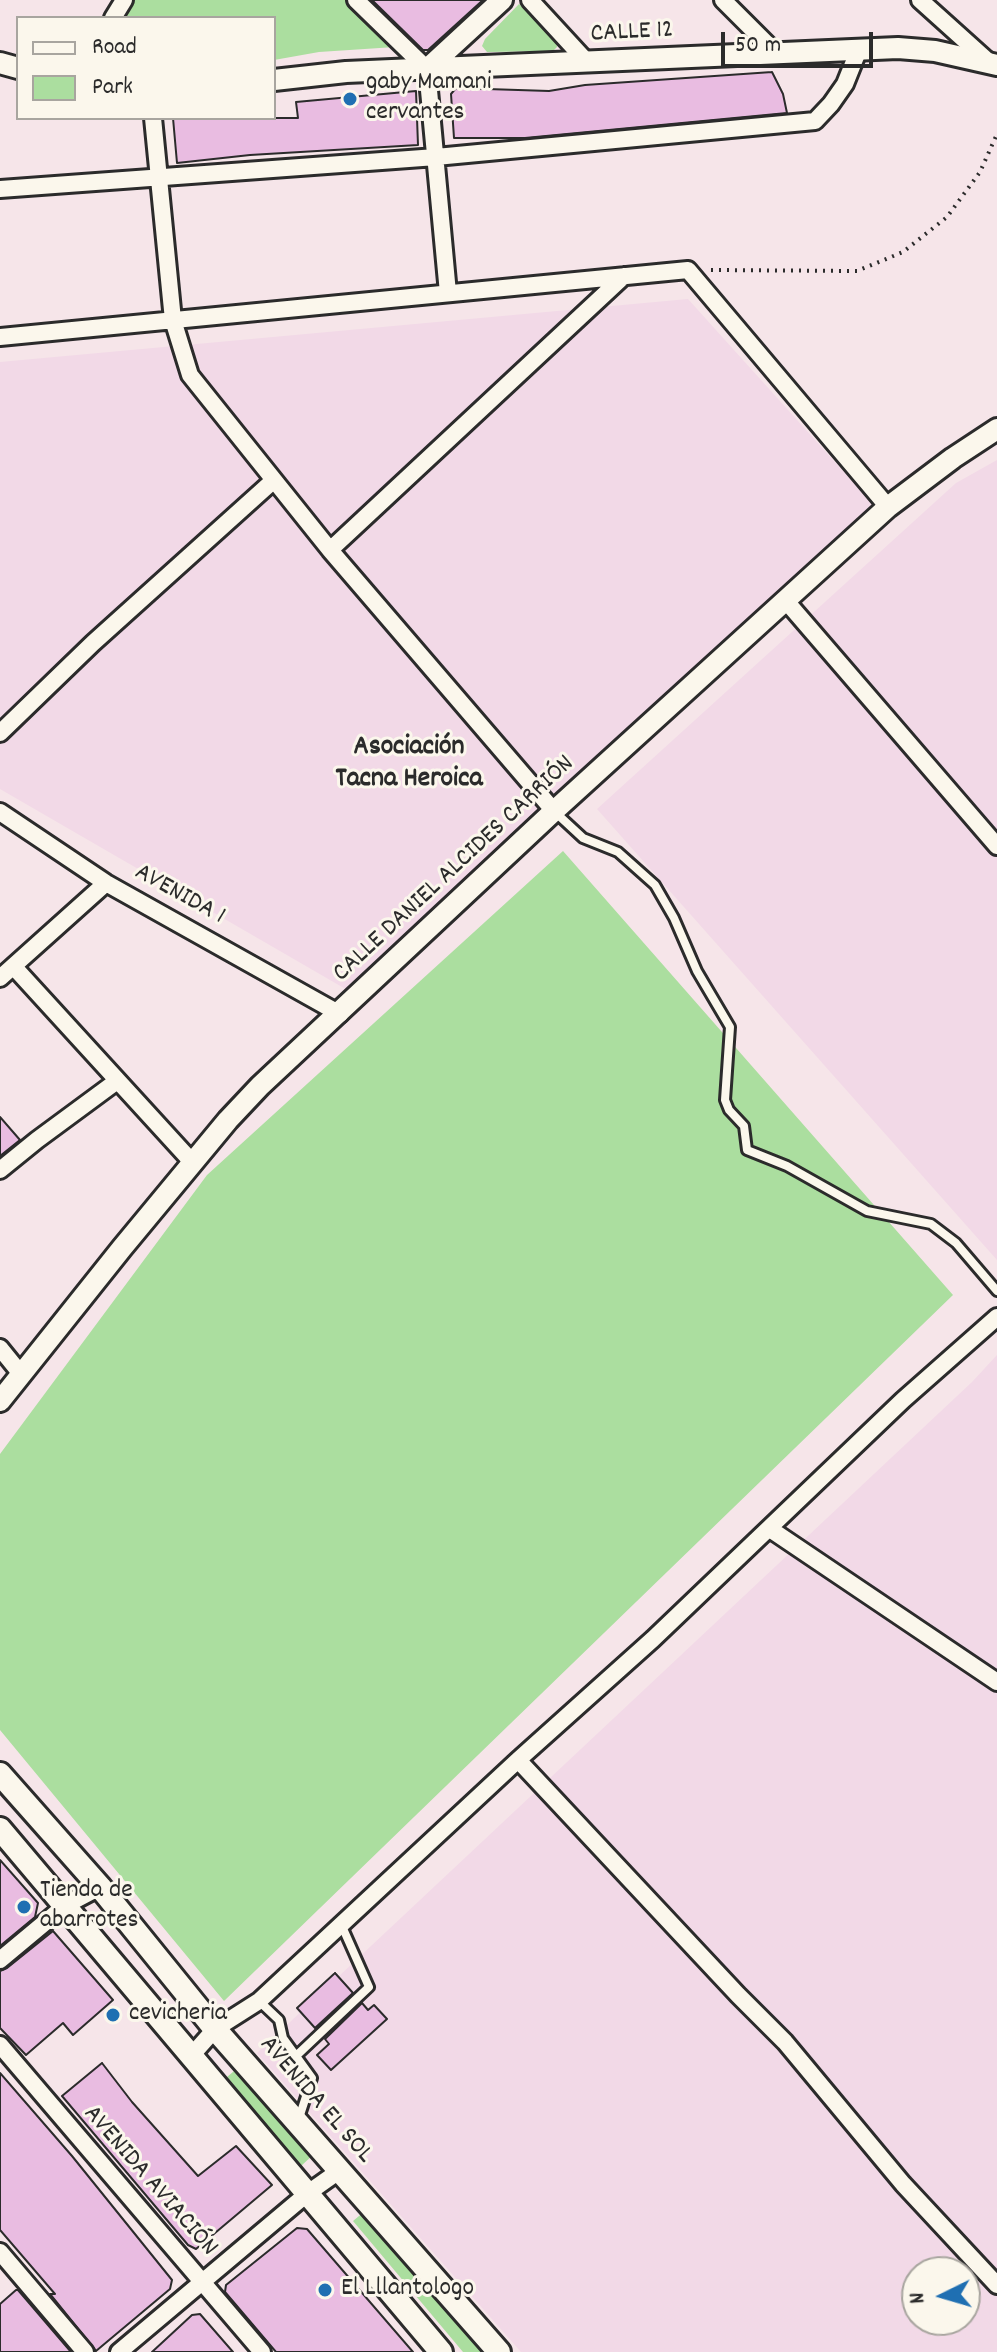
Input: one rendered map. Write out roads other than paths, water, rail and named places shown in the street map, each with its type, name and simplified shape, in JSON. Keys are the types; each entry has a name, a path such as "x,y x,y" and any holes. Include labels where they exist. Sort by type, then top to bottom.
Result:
{"main road":[{"name":"AVENIDA EL SOL","path":"0,1774 100,1887 215,2029 499,2352"},
{"path":"0,1829 441,2352"}],"street":[{"path":"356,0 427,69 448,293"},
{"path":"427,69 502,0"},
{"path":"530,0 587,62"},
{"path":"723,0 774,51"},
{"path":"920,0 994,65"},
{"name":"CALLE 12","path":"276,80 346,72 898,48 935,51 994,65"},
{"path":"0,189 436,157 815,121 845,84 859,49"},
{"path":"153,120 173,320 190,375 330,550 554,811"},
{"path":"0,337 688,270 888,507"},
{"path":"330,550 624,276"},
{"name":"CALLE DANIEL ALCIDES CARRIÓN","path":"0,1401 193,1163 260,1086 554,811 888,507 997,429"},
{"path":"0,733 93,643 274,480"},
{"path":"786,601 997,846"},
{"name":"AVENIDA 1","path":"0,812 106,883 340,1014"},
{"path":"0,978 106,883"},
{"path":"14,967 193,1163"},
{"path":"0,1170 117,1081"},
{"path":"192,2055 215,2029 259,2001 997,1317"},
{"path":"0,1348 21,1374"},
{"path":"770,1529 997,1682"},
{"path":"518,1760 785,2042 894,2174 997,2285"},
{"path":"0,1960 66,1905 100,1887"},
{"name":"AVENIDA AVIACIÓN","path":"0,2045 262,2352"},
{"path":"119,2352 308,2193 339,2171"},
{"path":"0,2252 85,2352"},
{"path":"0,2281 15,2269"}],"lane":[{"path":"554,811 583,838 618,852 655,885 674,918 697,971 730,1027 725,1100 729,1110 744,1126 747,1150 787,1166 867,1211 931,1224 956,1243 997,1291"},
{"path":"296,2056 369,1987 341,1924"},
{"path":"259,2001 279,2020 283,2038 312,2078 298,2123"}],"place":[{"name":"gaby Mamani cervantes","path":"350,99"},
{"name":"Tienda de abarrotes","path":"24,1907"},
{"name":"cevicheria","path":"113,2015"},
{"name":"El Lllantologo","path":"325,2290"}],"district":[{"name":"Asociación Tacna Heroica","path":"409,765"}]}
